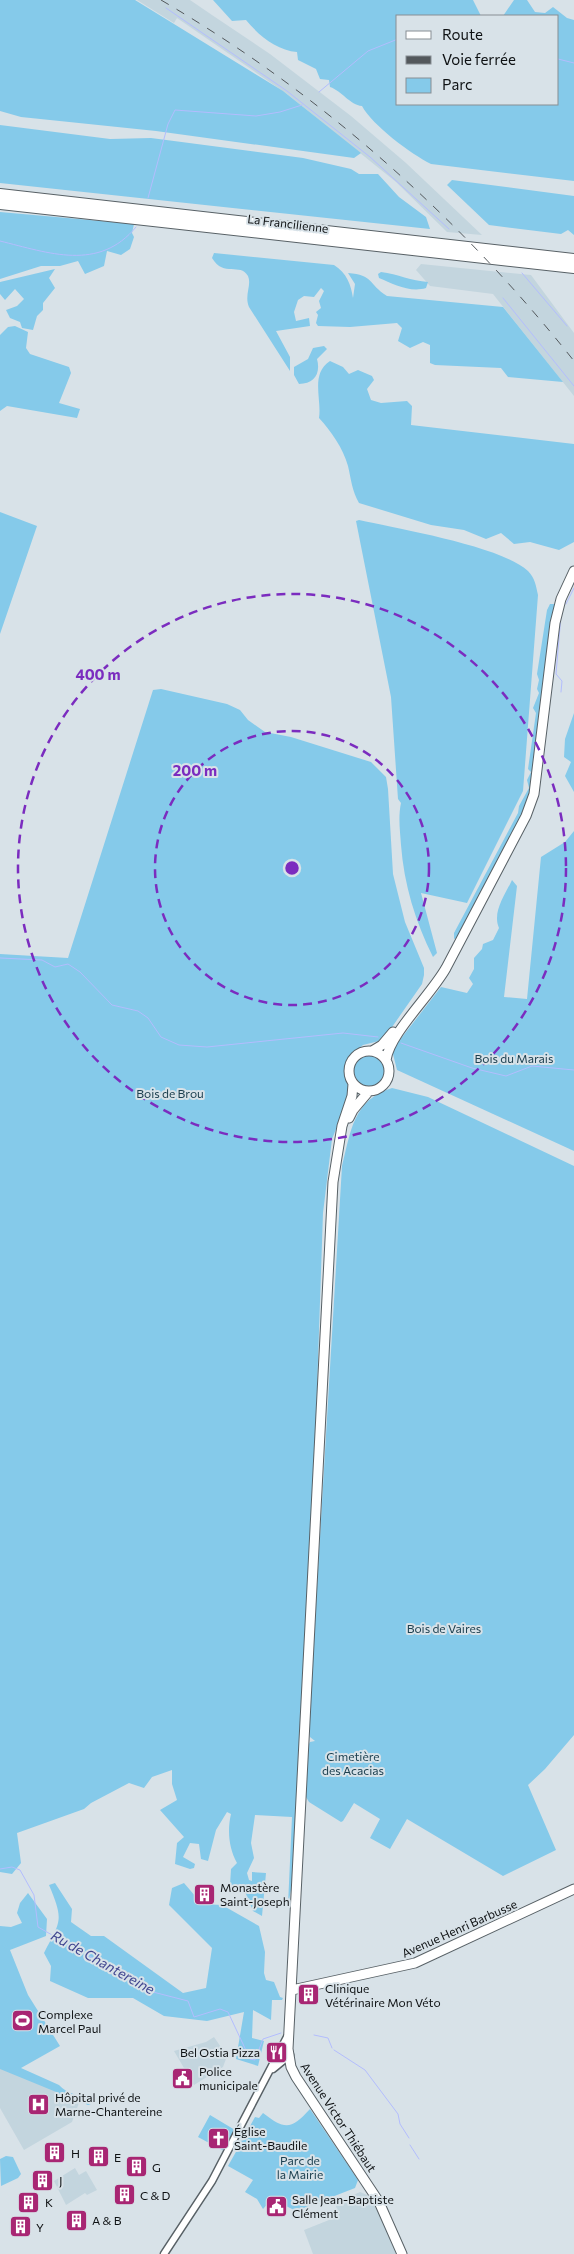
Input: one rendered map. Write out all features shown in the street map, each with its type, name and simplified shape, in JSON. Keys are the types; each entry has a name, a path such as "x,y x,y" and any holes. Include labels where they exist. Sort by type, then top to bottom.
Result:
{"highway":[{"name":"La Francilienne","path":"0,194 574,258"},
{"name":"La Francilienne","path":"0,204 574,268"}],"main road":[{"path":"386,1060 392,1042 438,982 526,816 534,794 555,623 574,571"},
{"path":"560,606 574,576"},
{"path":"338,1143 352,1096 351,1062 360,1053 372,1051 382,1045 456,948"},
{"path":"353,1084 369,1091 382,1087 386,1082 389,1068 386,1060 372,1051"},
{"path":"338,1143 353,1110 369,1091"},
{"name":"Avenue Victor Thiébaut","path":"338,1143 333,1182 287,2059 305,2092 385,2213 402,2254"},
{"name":"Avenue Henri Barbusse","path":"292,1990 415,1964 574,1889"},
{"name":"Avenue Victor Thiébaut","path":"287,2059 387,2208 407,2254"}],"street":[{"path":"164,2254 212,2181 271,2072 287,2059"}],"shaded area":[{"path":"137,0 190,0 270,54 351,116 406,163 482,235 447,232 396,182 287,94 177,18 174,23"},
{"path":"421,264 531,275 574,333 574,396 493,294 430,286 416,270"},
{"path":"214,2037 227,2056 223,2067 194,2085 174,2051 206,2042"},
{"name":"Hôpital privé de Marne-Chantereine","path":"0,2067 80,2100 72,2122 24,2150 0,2108"},
{"path":"75,2168 79,2175 86,2171 97,2190 87,2195 85,2193 66,2205 54,2181"},
{"path":"360,2192 367,2195 380,2215 396,2254 313,2254 304,2230 339,2216 335,2203"}],"green space":[{"path":"0,0 135,0 283,91 361,153 354,158 156,131 21,117 0,111"},
{"path":"213,0 473,0 480,15 396,15 396,105 559,105 559,15 504,15 514,0 527,0 535,12 545,13 553,7 567,18 574,20 574,181 431,164 383,130 367,114 362,106 354,103 330,87 329,80 320,79 316,69 298,60 297,52 282,48 269,41 246,20 232,21"},
{"path":"0,125 110,139 151,138 303,158 351,169 359,174 378,174 399,197 426,217 430,229 0,183"},
{"path":"452,180 574,196 574,235 568,230 561,234 489,225 447,185"},
{"path":"0,212 134,224 132,233 134,237 130,249 121,255 107,251 104,266 85,274 78,261 60,266 41,266 0,279"},
{"path":"214,253 334,265 348,280 353,298 355,284 348,273 367,278 387,296 503,307 563,382 508,377 501,368 435,365 430,363 430,345 423,342 410,348 398,341 402,328 397,323 350,327 318,326 316,323 318,315 316,312 321,308 319,301 324,291 321,288 314,297 304,296 298,300 294,312 296,321 309,318 310,326 276,331 290,357 290,371 249,307 247,298 248,276 241,270 227,269 217,264 212,258"},
{"path":"55,269 49,278 55,288 43,303 43,310 37,316 33,330 22,328 20,322 10,318 6,310 17,306 24,299 15,289 5,300 0,294 0,282"},
{"path":"381,272 428,282 426,288 408,289 379,278 378,274"},
{"path":"15,326 28,332 26,348 30,354 69,367 71,373 59,403 80,409 77,418 7,406 0,411 0,335 8,327"},
{"path":"324,346 327,349 317,359 317,374 309,382 299,384 294,375 294,367 308,359 313,348"},
{"path":"330,361 343,367 349,374 358,370 372,376 374,380 367,389 371,400 381,403 407,401 412,406 411,425 574,444 574,542 559,550 530,542 514,544 501,533 486,539 464,530 431,525 359,503 340,446 319,418 318,387 320,373"},
{"path":"0,512 37,526 0,634"},
{"path":"359,520 473,546 496,554 515,562 528,571 534,579 538,595 523,791 467,903 421,893 437,953 433,957 416,916 402,860 401,803 398,799 391,697 356,521"},
{"path":"550,604 554,604 556,609 533,784 524,814 459,937 454,939 454,933 518,813 519,806 529,788 527,780 531,772 528,769 536,713 533,708 539,693 537,689 539,680 537,674 547,610"},
{"name":"Bois de Brou","path":"161,689 227,704 240,710 248,720 265,732 291,737 371,762 386,777 393,874 405,922 424,968 422,984 383,1040 363,1045 349,1056 346,1066 351,1092 332,1139 323,1213 315,1449 294,1875 288,1905 292,1817 255,1815 251,1843 254,1858 247,1873 249,1880 252,1881 252,1872 266,1873 262,1916 253,1911 246,1894 230,1885 231,1869 237,1863 230,1839 231,1814 227,1812 216,1830 208,1861 201,1859 199,1844 190,1843 183,1857 195,1864 194,1868 190,1869 175,1864 177,1843 184,1837 160,1810 177,1800 172,1784 172,1770 152,1777 144,1788 129,1783 91,1803 84,1809 17,1833 21,1863 12,1874 0,1872 0,954 68,958 153,690"},
{"path":"574,713 574,792 565,776 571,762 564,757 565,739"},
{"name":"Bois du Marais","path":"574,831 574,1151 397,1070 392,1050 441,987 467,993 473,984 469,978 474,969 474,958 482,949 483,944 493,940 499,928 497,922 498,910 512,880 517,886 504,997 527,999 541,857 565,842"},
{"path":"370,1054 377,1055 382,1059 386,1064 386,1078 382,1083 377,1087 370,1088 363,1087 358,1083 354,1078 353,1071 354,1064 358,1059 363,1055"},
{"name":"Bois de Vaires","path":"392,1088 428,1097 574,1166 574,1735 545,1769 528,1785 556,1850 503,1876 407,1819 390,1849 370,1838 380,1819 354,1803 341,1822 309,1802 306,1797 308,1746 310,1742 315,1741 310,1737 309,1722 342,1166 351,1129 361,1109 379,1093"},
{"path":"55,1883 72,1909 71,1922 91,1936 104,1936 183,1993 206,1988 212,1948 169,1905 172,1888 184,1883 202,1904 222,1905 259,1926 265,1952 264,1973 266,1980 274,1982 280,1997 283,1998 282,2000 272,2000 271,2020 253,2010 252,2038 264,2041 258,2066 236,2059 244,2012 207,2021 164,2016 133,1998 88,1998 50,1981 51,1966 44,1953 54,1934 58,1920 57,1906 49,1885"},
{"name":"Complexe Marcel Paul","path":"28,1893 47,1919 46,1936 10,1950 28,1995 60,2046 21,2068 59,2085 69,2092 91,2100 91,2104 88,2105 0,2069 0,1926 11,1927 22,1923 17,1913 20,1903"},
{"name":"Parc de la Mairie","path":"310,2109 358,2180 355,2188 296,2211 272,2199 263,2209 257,2199 245,2192 253,2180 228,2166 237,2150 235,2148 240,2141 245,2140 244,2137 255,2117 259,2118 263,2113 283,2125 288,2125 298,2121"},
{"path":"210,2115 235,2130 230,2140 219,2136 217,2132 211,2135 212,2141 224,2145 226,2148 224,2151 198,2137"},
{"path":"6,2156 13,2157 21,2174 18,2178 1,2186 0,2159"}],"waterway":[{"path":"166,8 287,91 370,157 449,229"},
{"path":"319,92 368,51 396,40"},
{"path":"559,59 574,63"},
{"path":"148,198 168,124 175,110 256,116 280,112 302,105"},
{"path":"0,241 55,254 90,254 106,250 122,241 136,227"},
{"path":"522,273 567,326"},
{"path":"503,298 574,386"},
{"path":"566,604 574,588"},
{"path":"561,615 556,674 562,681 561,692"},
{"path":"0,958 42,960 55,967 68,964 80,972 112,1005 138,1011 148,1018 161,1037 179,1045 207,1047 343,1033 378,1037"},
{"path":"401,1043 472,1068 506,1076 532,1066 574,1070"},
{"name":"Ru de Chantereine","path":"0,1869 12,1867 20,1870 34,1895 38,1927 153,1992 188,2001 194,2017 220,2009 228,2012 250,2059 255,2060 263,2039 281,2033"},
{"name":"Ru de Chantereine","path":"314,2035 328,2038 332,2048"},
{"name":"Ru de Chantereine","path":"334,2050 365,2070 398,2114 400,2124 409,2138"},
{"name":"Ru de Chantereine","path":"410,2145 419,2159"}],"railway":[{"path":"161,0 220,36 277,75 384,161 484,257 574,361"}],"place":[{"name":"Monastère Saint-Joseph","path":"204,1894"},
{"name":"Clinique Vétérinaire Mon Véto","path":"309,1995"},
{"name":"Complexe Marcel Paul","path":"22,2021"},
{"name":"Bel Ostia Pizza","path":"276,2052"},
{"name":"Police municipale","path":"183,2078"},
{"name":"Hôpital privé de Marne-Chantereine","path":"39,2104"},
{"name":"Église Saint-Baudile","path":"218,2138"},
{"name":"H","path":"55,2153"},
{"name":"E","path":"98,2157"},
{"name":"G","path":"136,2167"},
{"name":"J","path":"43,2180"},
{"name":"C & D","path":"124,2195"},
{"name":"K","path":"29,2202"},
{"name":"Salle Jean-Baptiste Clément","path":"276,2206"},
{"name":"A & B","path":"76,2220"},
{"name":"Y","path":"20,2227"}],"park label":[{"name":"Cimetière des Acacias","path":"353,1763"}]}
